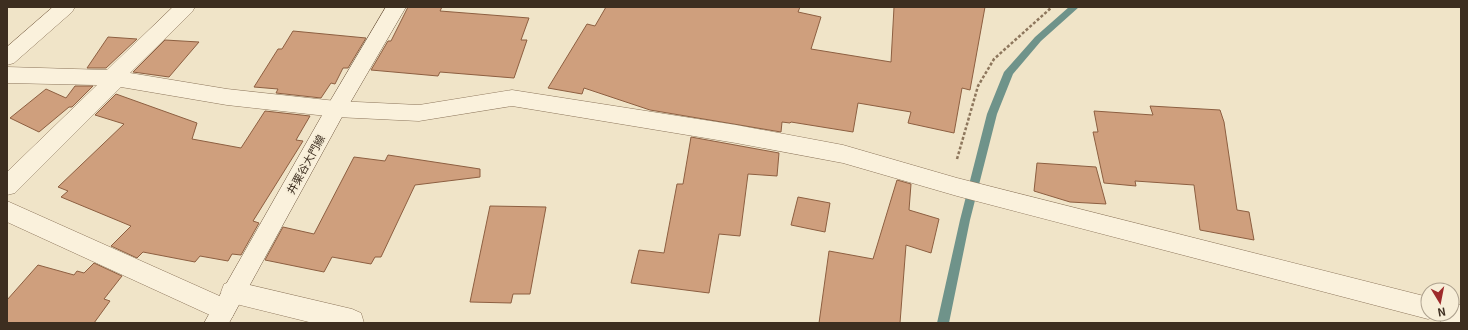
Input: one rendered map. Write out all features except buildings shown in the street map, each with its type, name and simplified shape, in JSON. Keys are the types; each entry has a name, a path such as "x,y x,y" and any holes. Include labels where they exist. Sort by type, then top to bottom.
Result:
{"street":[{"path":"7,58 64,7"},
{"path":"7,186 185,7"},
{"name":"井栗谷大門線","path":"224,308 336,109 396,7"},
{"path":"7,74 130,80 227,97 336,109 419,113 512,98 736,134 843,154 953,186 1420,306"},
{"path":"7,211 224,308 352,321 352,323"}],"path":[{"path":"953,186 978,86 994,59 1052,7"}],"waterway":[{"path":"943,323 965,220 992,114 1009,72 1038,39 1075,7"}]}
